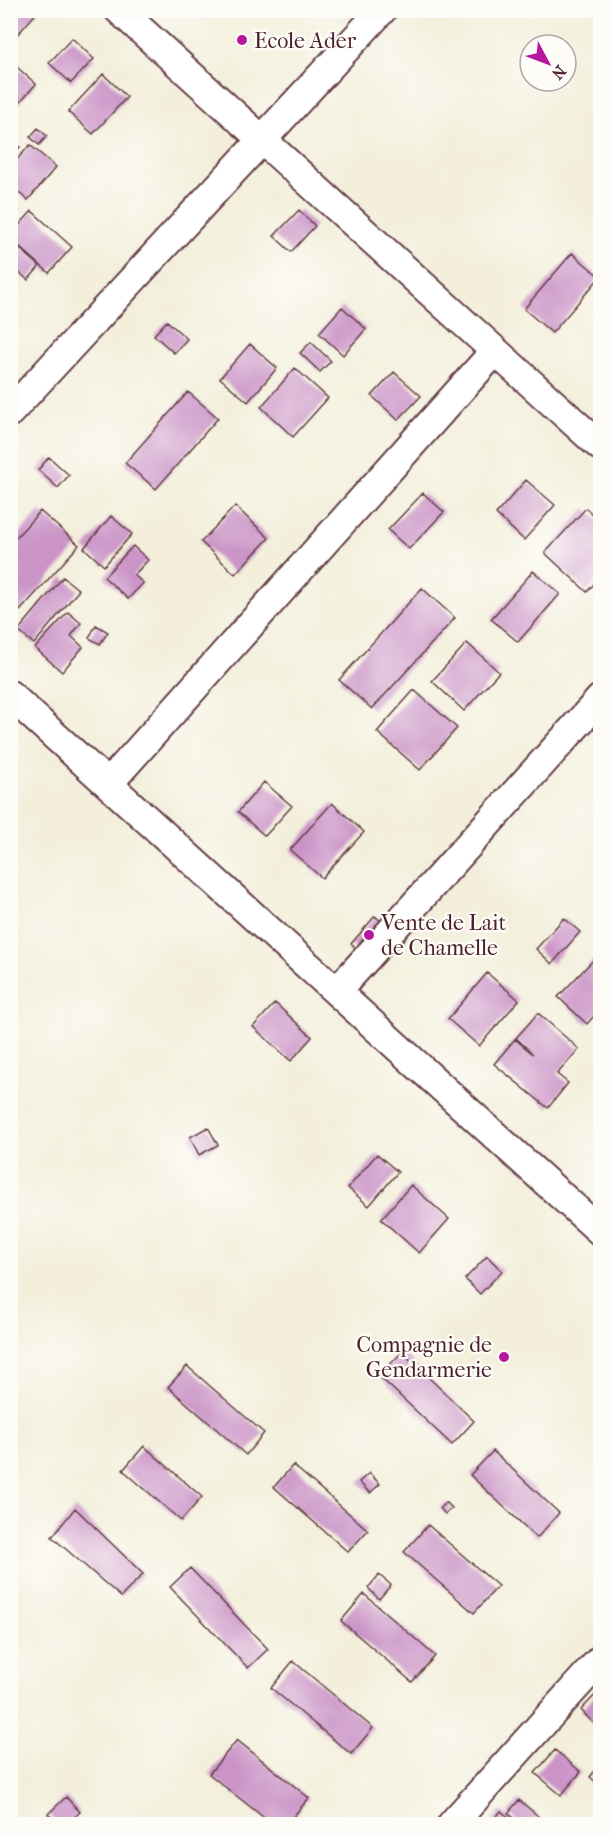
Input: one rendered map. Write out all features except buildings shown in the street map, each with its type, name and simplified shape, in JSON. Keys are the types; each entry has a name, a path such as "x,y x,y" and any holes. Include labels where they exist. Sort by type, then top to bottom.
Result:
{"street":[{"path":"119,10 600,446"},
{"path":"10,412 381,10"},
{"path":"108,784 495,351"},
{"path":"10,695 337,991 596,1217"},
{"path":"337,991 600,699"},
{"path":"452,1824 600,1660"}],"place":[{"name":"Ecole Ader","path":"242,40"},
{"name":"Vente de Lait de Chamelle","path":"369,935"},
{"name":"Compagnie de Gendarmerie","path":"504,1357"}]}
